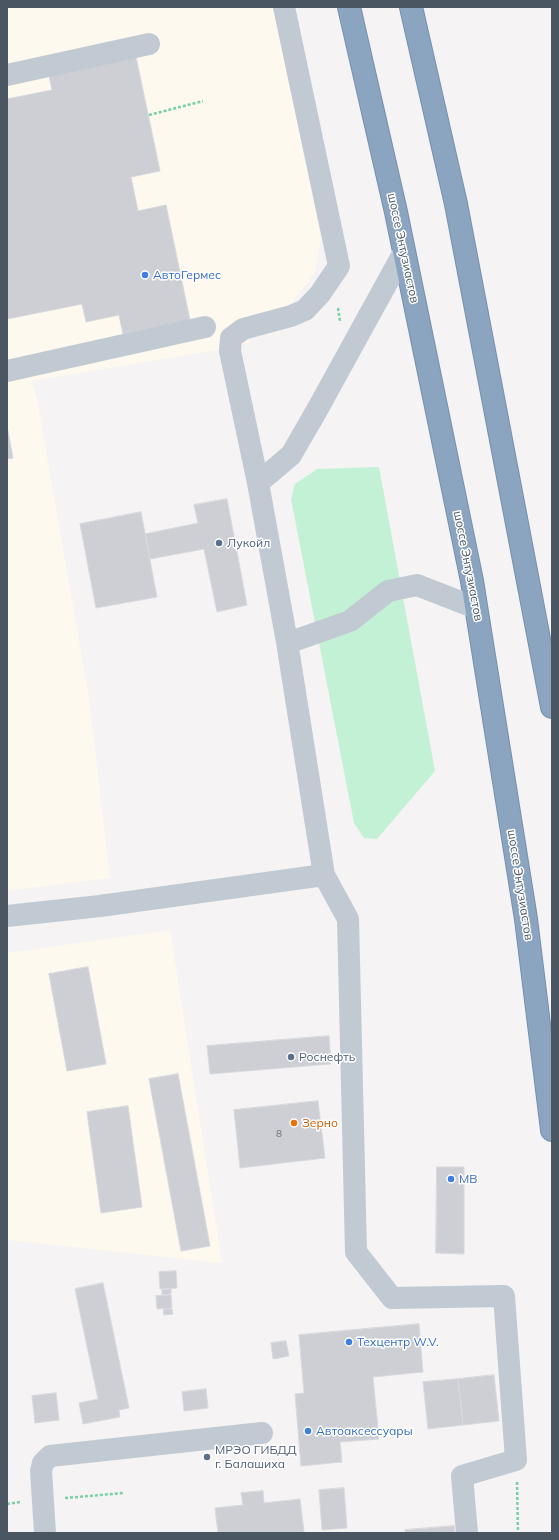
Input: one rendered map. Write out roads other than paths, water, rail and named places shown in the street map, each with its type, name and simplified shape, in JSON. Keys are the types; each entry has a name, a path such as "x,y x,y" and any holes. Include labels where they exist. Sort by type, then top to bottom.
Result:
{"highway":[{"name":"шоссе Энтузиастов","path":"349,7 404,252 476,608 526,919 552,1130"},
{"path":"411,7 456,204 552,707"}],"street":[{"path":"284,7 339,266 320,294 305,310 291,316 243,329 231,338 230,352 258,483 287,642 324,875 348,918 356,1252 392,1298 504,1296 516,1460 462,1476 467,1533"},
{"path":"7,74 149,44"},
{"path":"258,483 291,454 317,410 404,252"},
{"path":"7,371 205,327"},
{"path":"287,642 299,640 350,621 388,591 417,585 476,608"},
{"path":"7,916 100,906 324,875"},
{"path":"45,1533 41,1471 43,1463 50,1456 262,1433"}],"place":[{"name":"АвтоГермес","path":"145,275"},
{"name":"Лукойл","path":"219,543"},
{"name":"Роснефть","path":"291,1057"},
{"name":"Зерно","path":"294,1123"},
{"name":"MB","path":"451,1179"},
{"name":"Техцентр W.V.","path":"349,1342"},
{"name":"Автоаксессуары","path":"308,1431"},
{"name":"МРЭО ГИБДД г. Балашиха","path":"207,1457"}]}
